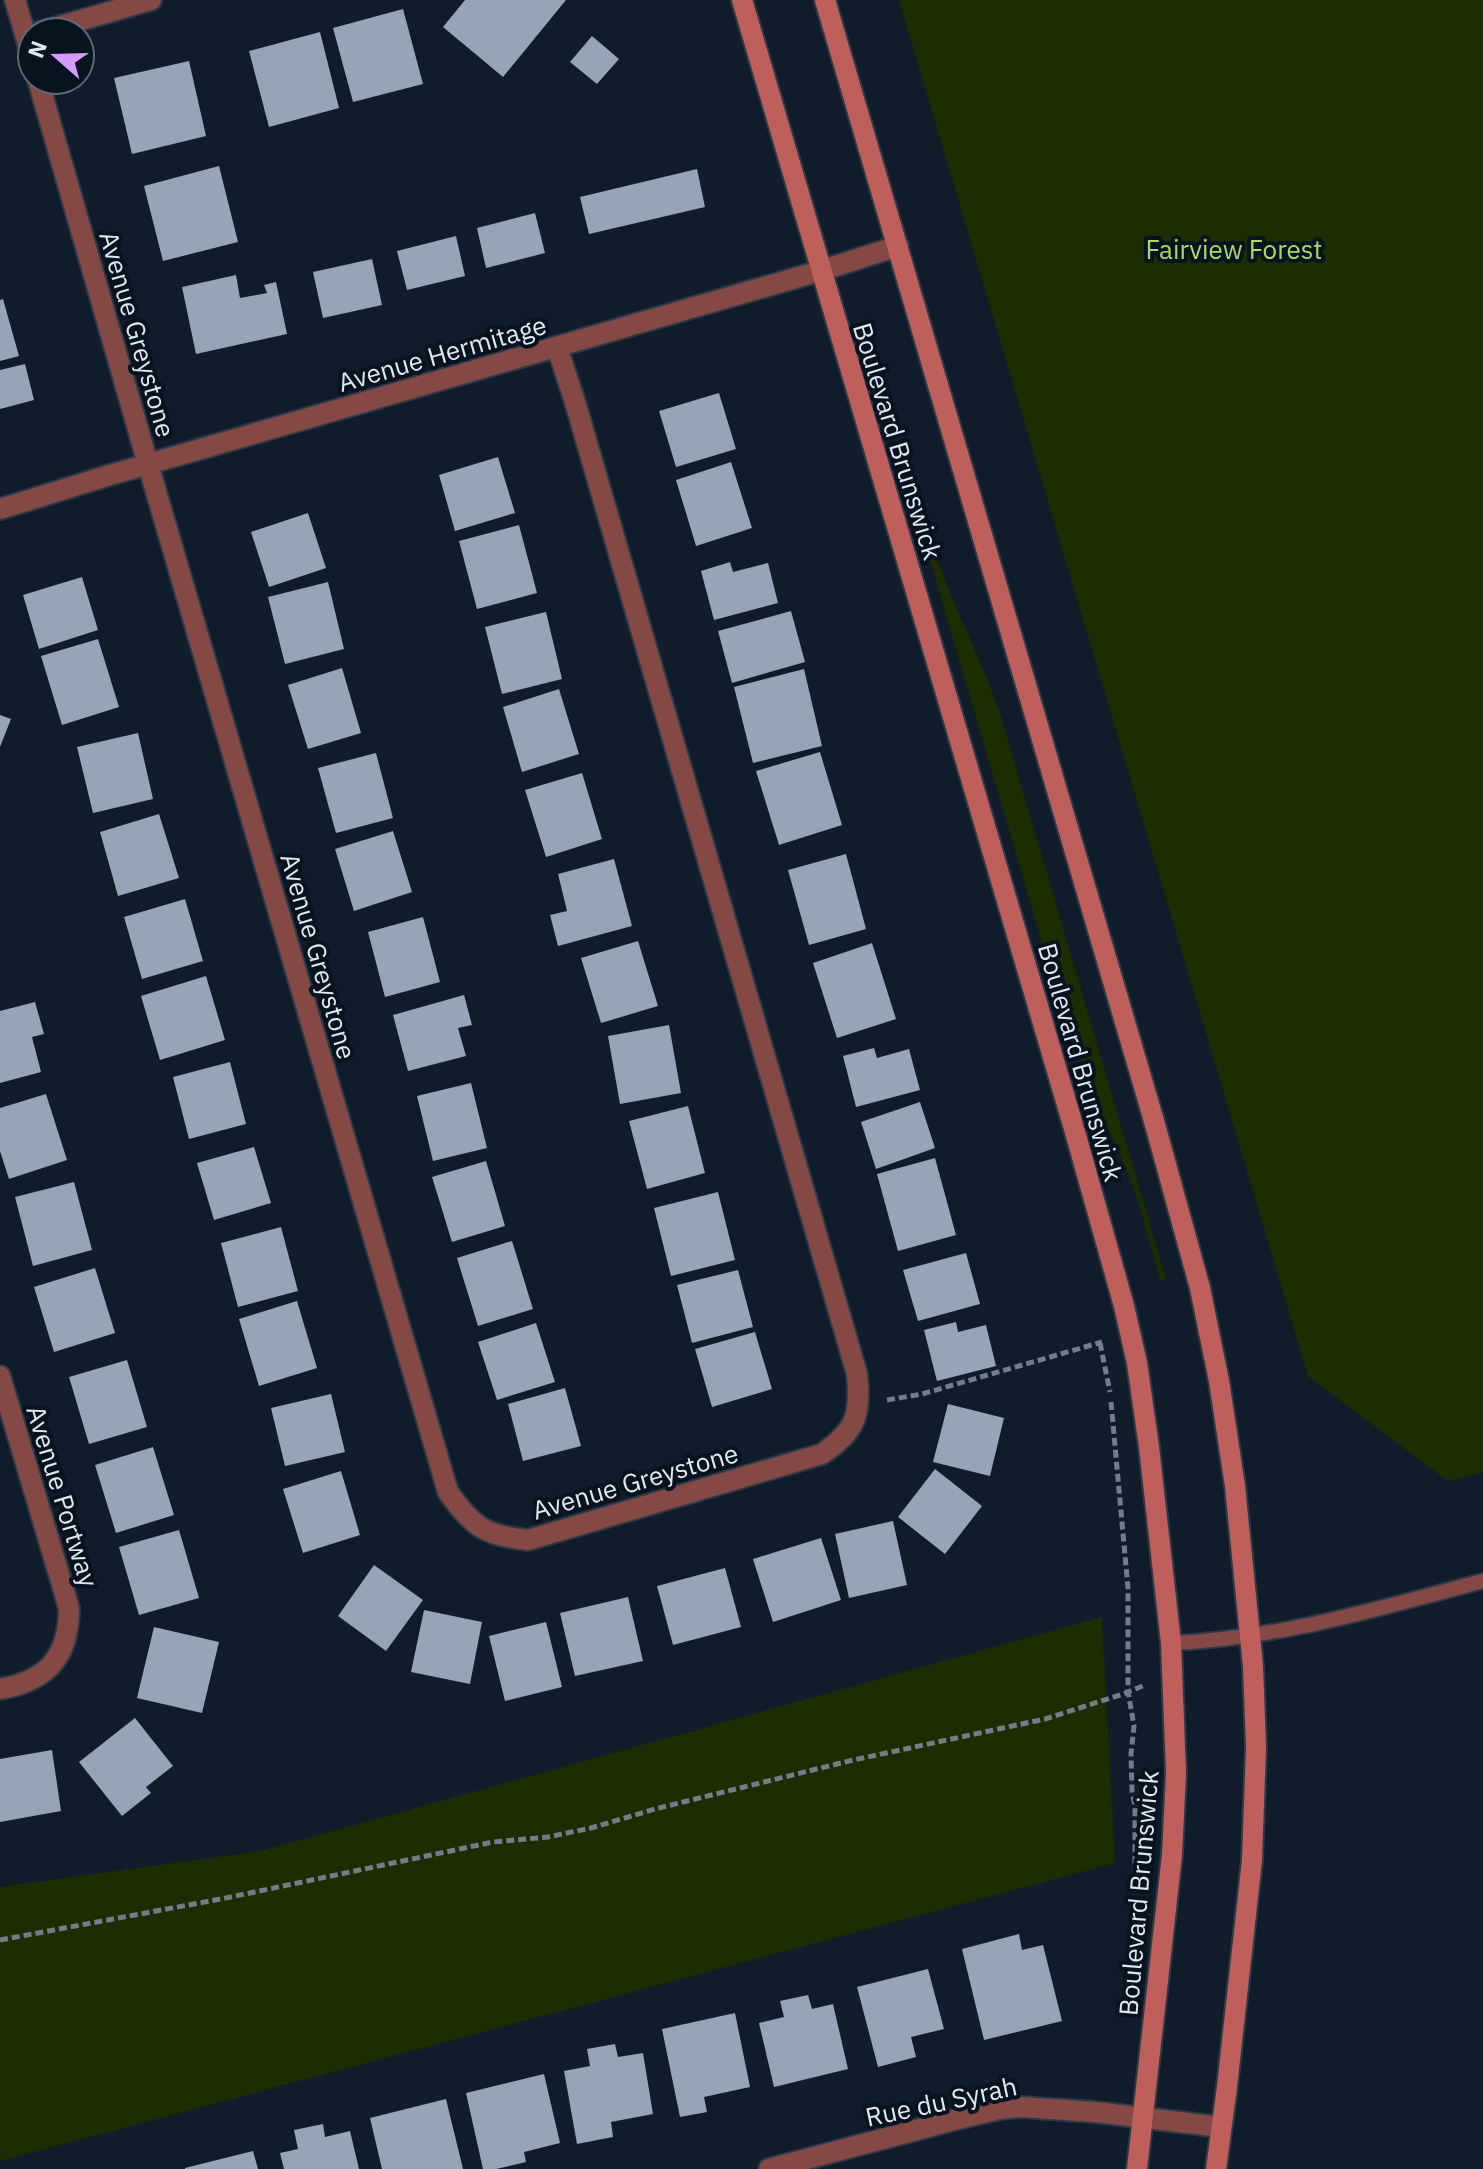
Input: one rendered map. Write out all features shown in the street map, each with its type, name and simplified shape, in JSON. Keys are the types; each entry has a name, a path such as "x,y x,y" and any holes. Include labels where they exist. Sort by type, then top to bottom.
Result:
{"street":[{"path":"95,16 151,0"},
{"name":"Boulevard Brunswick","path":"742,0 1075,1132 1137,1363 1171,1643 1176,1773 1172,1855 1137,2169"},
{"name":"Boulevard Brunswick","path":"825,0 1149,1106 1200,1288 1219,1381 1237,1499 1251,1635 1256,1747 1248,1896 1216,2169"},
{"name":"Avenue Greystone","path":"43,96 448,1492 463,1514 483,1530 505,1538 528,1540 822,1454 841,1441 854,1422 860,1400 857,1374 557,347"},
{"name":"Avenue Hermitage","path":"0,509 898,246"},
{"name":"Avenue Portway","path":"0,1376 69,1608 67,1635 50,1667 21,1685 0,1689"},
{"name":"Rue du Syrah","path":"769,2169 999,2109 1037,2107 1221,2127"}],"lane":[{"path":"1171,1643 1208,1641 1326,1622 1483,1581"}],"path":[{"path":"887,1400 922,1394 1109,1341"},
{"path":"1100,1343 1111,1398 1128,1588 1128,1691 1134,1726 1131,1754 1135,1880"},
{"path":"0,1940 211,1901 493,1842 548,1837 591,1828 849,1761 1045,1719 1173,1677"}],"green space":[{"name":"Fairview Forest","path":"899,0 1483,0 1483,1472 1448,1481 1308,1376"},
{"path":"927,528 999,710 1166,1279 1160,1280 1128,1173 1071,1042 921,529"},
{"path":"1102,1617 1115,1863 0,2161 0,1887 261,1851"}],"building":[{"path":"465,0 566,0 503,77 443,27"},
{"path":"403,9 423,84 353,102 333,28"},
{"path":"320,32 339,108 269,127 249,51"},
{"path":"592,36 619,59 597,84 570,62"},
{"path":"189,61 206,136 132,154 114,78"},
{"path":"219,166 238,242 163,261 144,186"},
{"path":"697,169 705,207 589,234 580,197"},
{"path":"535,213 545,253 486,268 477,228"},
{"path":"456,236 465,276 407,290 397,251"},
{"path":"372,259 382,305 323,318 313,272"},
{"path":"236,275 240,298 267,293 264,285 276,282 287,334 196,354 182,287"},
{"path":"3,299 19,356 0,361 0,300"},
{"path":"25,364 34,400 0,409 0,370"},
{"path":"719,393 736,449 676,467 659,411"},
{"path":"498,457 515,513 455,531 439,475"},
{"path":"731,462 752,528 696,546 676,480"},
{"path":"308,513 326,568 269,587 251,532"},
{"path":"519,525 537,593 477,609 459,541"},
{"path":"730,562 733,572 768,563 778,603 714,620 701,571"},
{"path":"82,577 98,630 39,649 23,595"},
{"path":"328,582 344,649 285,664 268,597"},
{"path":"791,611 805,662 732,683 718,631"},
{"path":"546,612 562,679 502,694 485,627"},
{"path":"98,639 119,707 62,725 41,656"},
{"path":"342,668 361,733 308,749 288,685"},
{"path":"804,669 822,746 753,763 734,687"},
{"path":"559,689 579,754 522,772 503,707"},
{"path":"0,715 11,719 0,747"},
{"path":"138,733 153,799 93,813 77,747"},
{"path":"820,752 842,825 779,845 756,771"},
{"path":"376,753 393,818 336,833 318,768"},
{"path":"582,773 602,839 546,857 525,790"},
{"path":"159,814 179,878 118,896 100,832"},
{"path":"393,831 412,892 354,911 335,849"},
{"path":"846,854 866,929 809,945 788,870"},
{"path":"614,859 632,926 558,946 550,915 567,911 558,874"},
{"path":"185,899 203,961 142,979 124,917"},
{"path":"423,917 440,982 385,997 368,932"},
{"path":"638,941 658,1006 601,1023 581,958"},
{"path":"872,943 896,1019 837,1038 813,963"},
{"path":"206,976 225,1040 160,1060 141,996"},
{"path":"464,995 472,1025 458,1028 466,1056 408,1071 393,1015"},
{"path":"35,1002 44,1034 32,1037 41,1072 0,1083 0,1011"},
{"path":"669,1025 681,1093 620,1104 608,1036"},
{"path":"874,1048 877,1058 909,1049 920,1090 856,1107 843,1056"},
{"path":"230,1062 246,1124 189,1139 173,1077"},
{"path":"471,1083 487,1148 433,1161 417,1096"},
{"path":"46,1094 67,1160 9,1179 0,1151 0,1108"},
{"path":"920,1102 935,1148 876,1169 861,1122"},
{"path":"688,1106 705,1173 647,1189 629,1121"},
{"path":"254,1147 271,1203 214,1220 197,1163"},
{"path":"935,1158 956,1235 898,1251 877,1174"},
{"path":"486,1161 505,1226 452,1242 432,1177"},
{"path":"74,1182 92,1250 33,1266 15,1197"},
{"path":"718,1192 735,1260 671,1276 654,1208"},
{"path":"281,1227 298,1291 238,1307 221,1243"},
{"path":"512,1241 533,1309 478,1326 457,1258"},
{"path":"966,1253 980,1304 918,1321 903,1270"},
{"path":"95,1268 115,1333 54,1352 34,1287"},
{"path":"738,1270 753,1327 692,1343 677,1285"},
{"path":"297,1301 317,1368 259,1386 239,1319"},
{"path":"956,1322 958,1332 986,1325 996,1366 937,1381 924,1330"},
{"path":"536,1323 555,1382 497,1400 478,1342"},
{"path":"755,1332 772,1389 712,1407 695,1349"},
{"path":"127,1360 147,1427 89,1444 69,1377"},
{"path":"565,1388 581,1446 523,1461 508,1404"},
{"path":"331,1394 345,1452 285,1466 271,1408"},
{"path":"948,1404 1004,1418 990,1476 933,1462"},
{"path":"153,1447 174,1515 116,1533 95,1465"},
{"path":"935,1469 982,1506 945,1554 898,1517"},
{"path":"341,1471 360,1535 303,1553 283,1489"},
{"path":"893,1521 907,1585 849,1598 835,1534"},
{"path":"179,1530 199,1598 139,1615 119,1547"},
{"path":"821,1538 841,1600 773,1622 753,1559"},
{"path":"374,1565 423,1600 386,1651 338,1616"},
{"path":"725,1568 741,1627 673,1645 657,1586"},
{"path":"628,1597 643,1661 575,1676 560,1613"},
{"path":"424,1610 482,1622 470,1684 411,1672"},
{"path":"546,1622 562,1687 505,1701 489,1636"},
{"path":"154,1627 219,1642 202,1713 137,1698"},
{"path":"135,1718 173,1766 146,1787 151,1793 122,1816 79,1762"},
{"path":"52,1750 61,1811 0,1822 0,1759"},
{"path":"1019,1934 1022,1950 1043,1945 1062,2021 984,2040 962,1949"},
{"path":"928,1969 944,2029 911,2037 916,2057 878,2067 857,1987"},
{"path":"808,1995 812,2009 833,2004 848,2069 774,2087 759,2023 784,2017 780,2001"},
{"path":"735,2013 750,2087 704,2097 707,2112 680,2117 662,2029"},
{"path":"615,2044 618,2057 643,2053 653,2114 611,2122 613,2137 577,2144 564,2071 590,2066 587,2049"},
{"path":"544,2074 560,2143 524,2152 526,2162 483,2169 466,2093"},
{"path":"446,2099 463,2169 382,2169 370,2118"},
{"path":"323,2124 325,2137 350,2131 359,2169 284,2169 280,2153 298,2149 294,2130"},
{"path":"253,2151 258,2169 185,2169 185,2168"}]}
